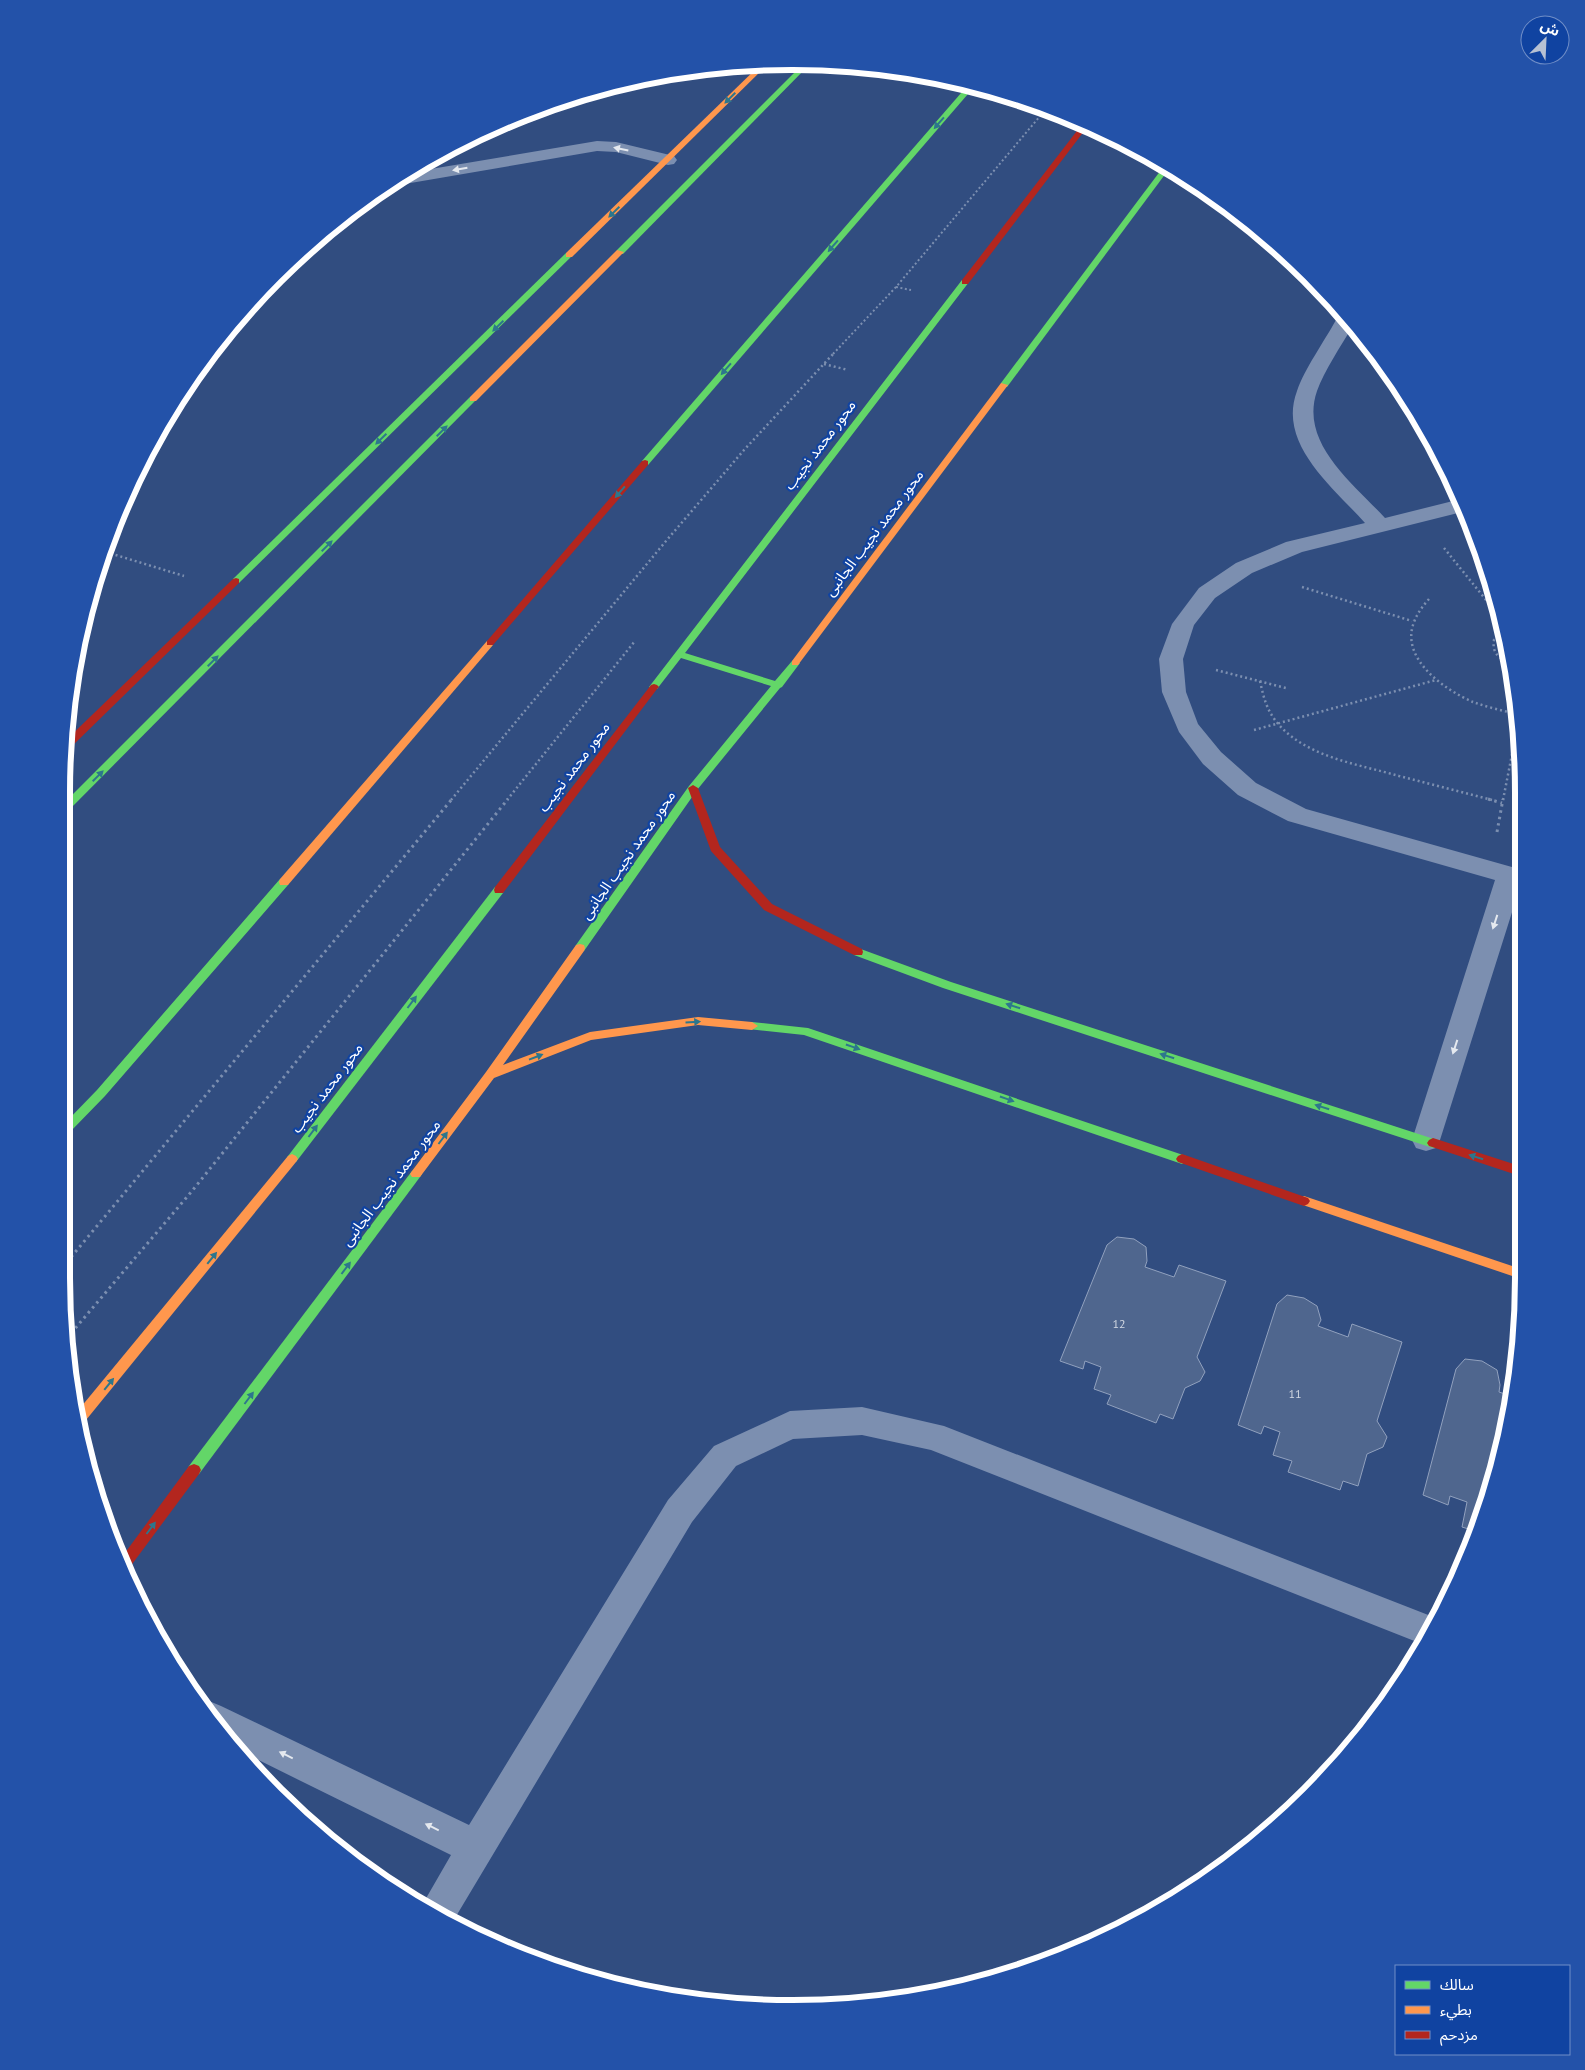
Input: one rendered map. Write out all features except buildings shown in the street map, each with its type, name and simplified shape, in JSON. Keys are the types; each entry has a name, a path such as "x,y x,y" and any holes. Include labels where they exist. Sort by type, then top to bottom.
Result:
{"street":[{"path":"70,803 151,717 801,70"},
{"path":"72,741 114,705 228,589 677,162 757,71"},
{"path":"70,1125 101,1093 966,92"},
{"name":"محور محمد نجيب","path":"83,1413 286,1167 1081,131"},
{"path":"415,177 597,146 616,147 703,169"},
{"name":"محور محمد نجيب الجانبى","path":"128,1560 490,1074 693,788 779,685 1163,173"},
{"path":"1343,325 1307,390 1302,411 1305,434 1318,458 1379,525"},
{"path":"1426,1140 1506,874 1298,815 1247,789 1212,758 1187,726 1174,692 1172,660 1182,624 1207,593 1244,568 1294,547 1456,507"},
{"path":"679,654 779,685"},
{"path":"693,788 715,848 768,907 850,949 947,985 1515,1169"},
{"path":"490,1074 590,1036 600,1034 698,1021 804,1031 1515,1272"},
{"path":"440,1908 680,1511 725,1456 790,1426 862,1421 933,1436 1423,1629"},
{"path":"227,1727 476,1848"}],"path":[{"path":"70,1258 149,1166 660,548 744,450 896,287 1041,114"},
{"path":"824,364 854,371"},
{"path":"1419,516 1490,606"},
{"path":"111,553 228,589"},
{"path":"1244,568 1412,621"},
{"path":"1429,599 1418,609 1412,621 1410,641 1419,661 1436,680 1460,696 1488,707 1510,712"},
{"path":"73,1331 198,1183 639,636"},
{"path":"1498,638 1494,640 1492,648 1497,656 1502,659"},
{"path":"1172,660 1286,688"},
{"path":"1254,730 1436,680"},
{"path":"1260,681 1267,710 1277,724 1292,737 1312,749 1334,758 1502,803"},
{"path":"1506,874 1502,803 1513,748"}],"traffic: fast":[{"path":"620,252 801,70"},
{"path":"645,463 966,92"},
{"path":"1004,385 1163,173"},
{"path":"236,581 569,255"},
{"path":"654,687 965,282"},
{"path":"70,803 473,399"},
{"path":"679,654 779,685"},
{"path":"580,948 693,788 795,663"},
{"path":"70,1125 101,1093 284,882"},
{"path":"292,1159 499,890"},
{"path":"858,952 947,985 1433,1143"},
{"path":"752,1026 804,1031 1182,1159"},
{"path":"194,1470 416,1174"}],"traffic: slow":[{"path":"569,255 757,71"},
{"path":"473,399 620,252"},
{"path":"795,663 1004,385"},
{"path":"284,882 490,643"},
{"path":"416,1174 490,1075 580,948"},
{"path":"490,1075 590,1036 698,1021 752,1026"},
{"path":"83,1413 292,1159"},
{"path":"1304,1201 1515,1272"}],"traffic: jam":[{"path":"965,282 1081,131"},
{"path":"490,643 645,463"},
{"path":"72,740 236,581"},
{"path":"499,890 654,687"},
{"path":"693,788 715,848 768,907 858,952"},
{"path":"1433,1143 1515,1169"},
{"path":"1182,1159 1304,1201"},
{"path":"128,1560 194,1470"}]}
